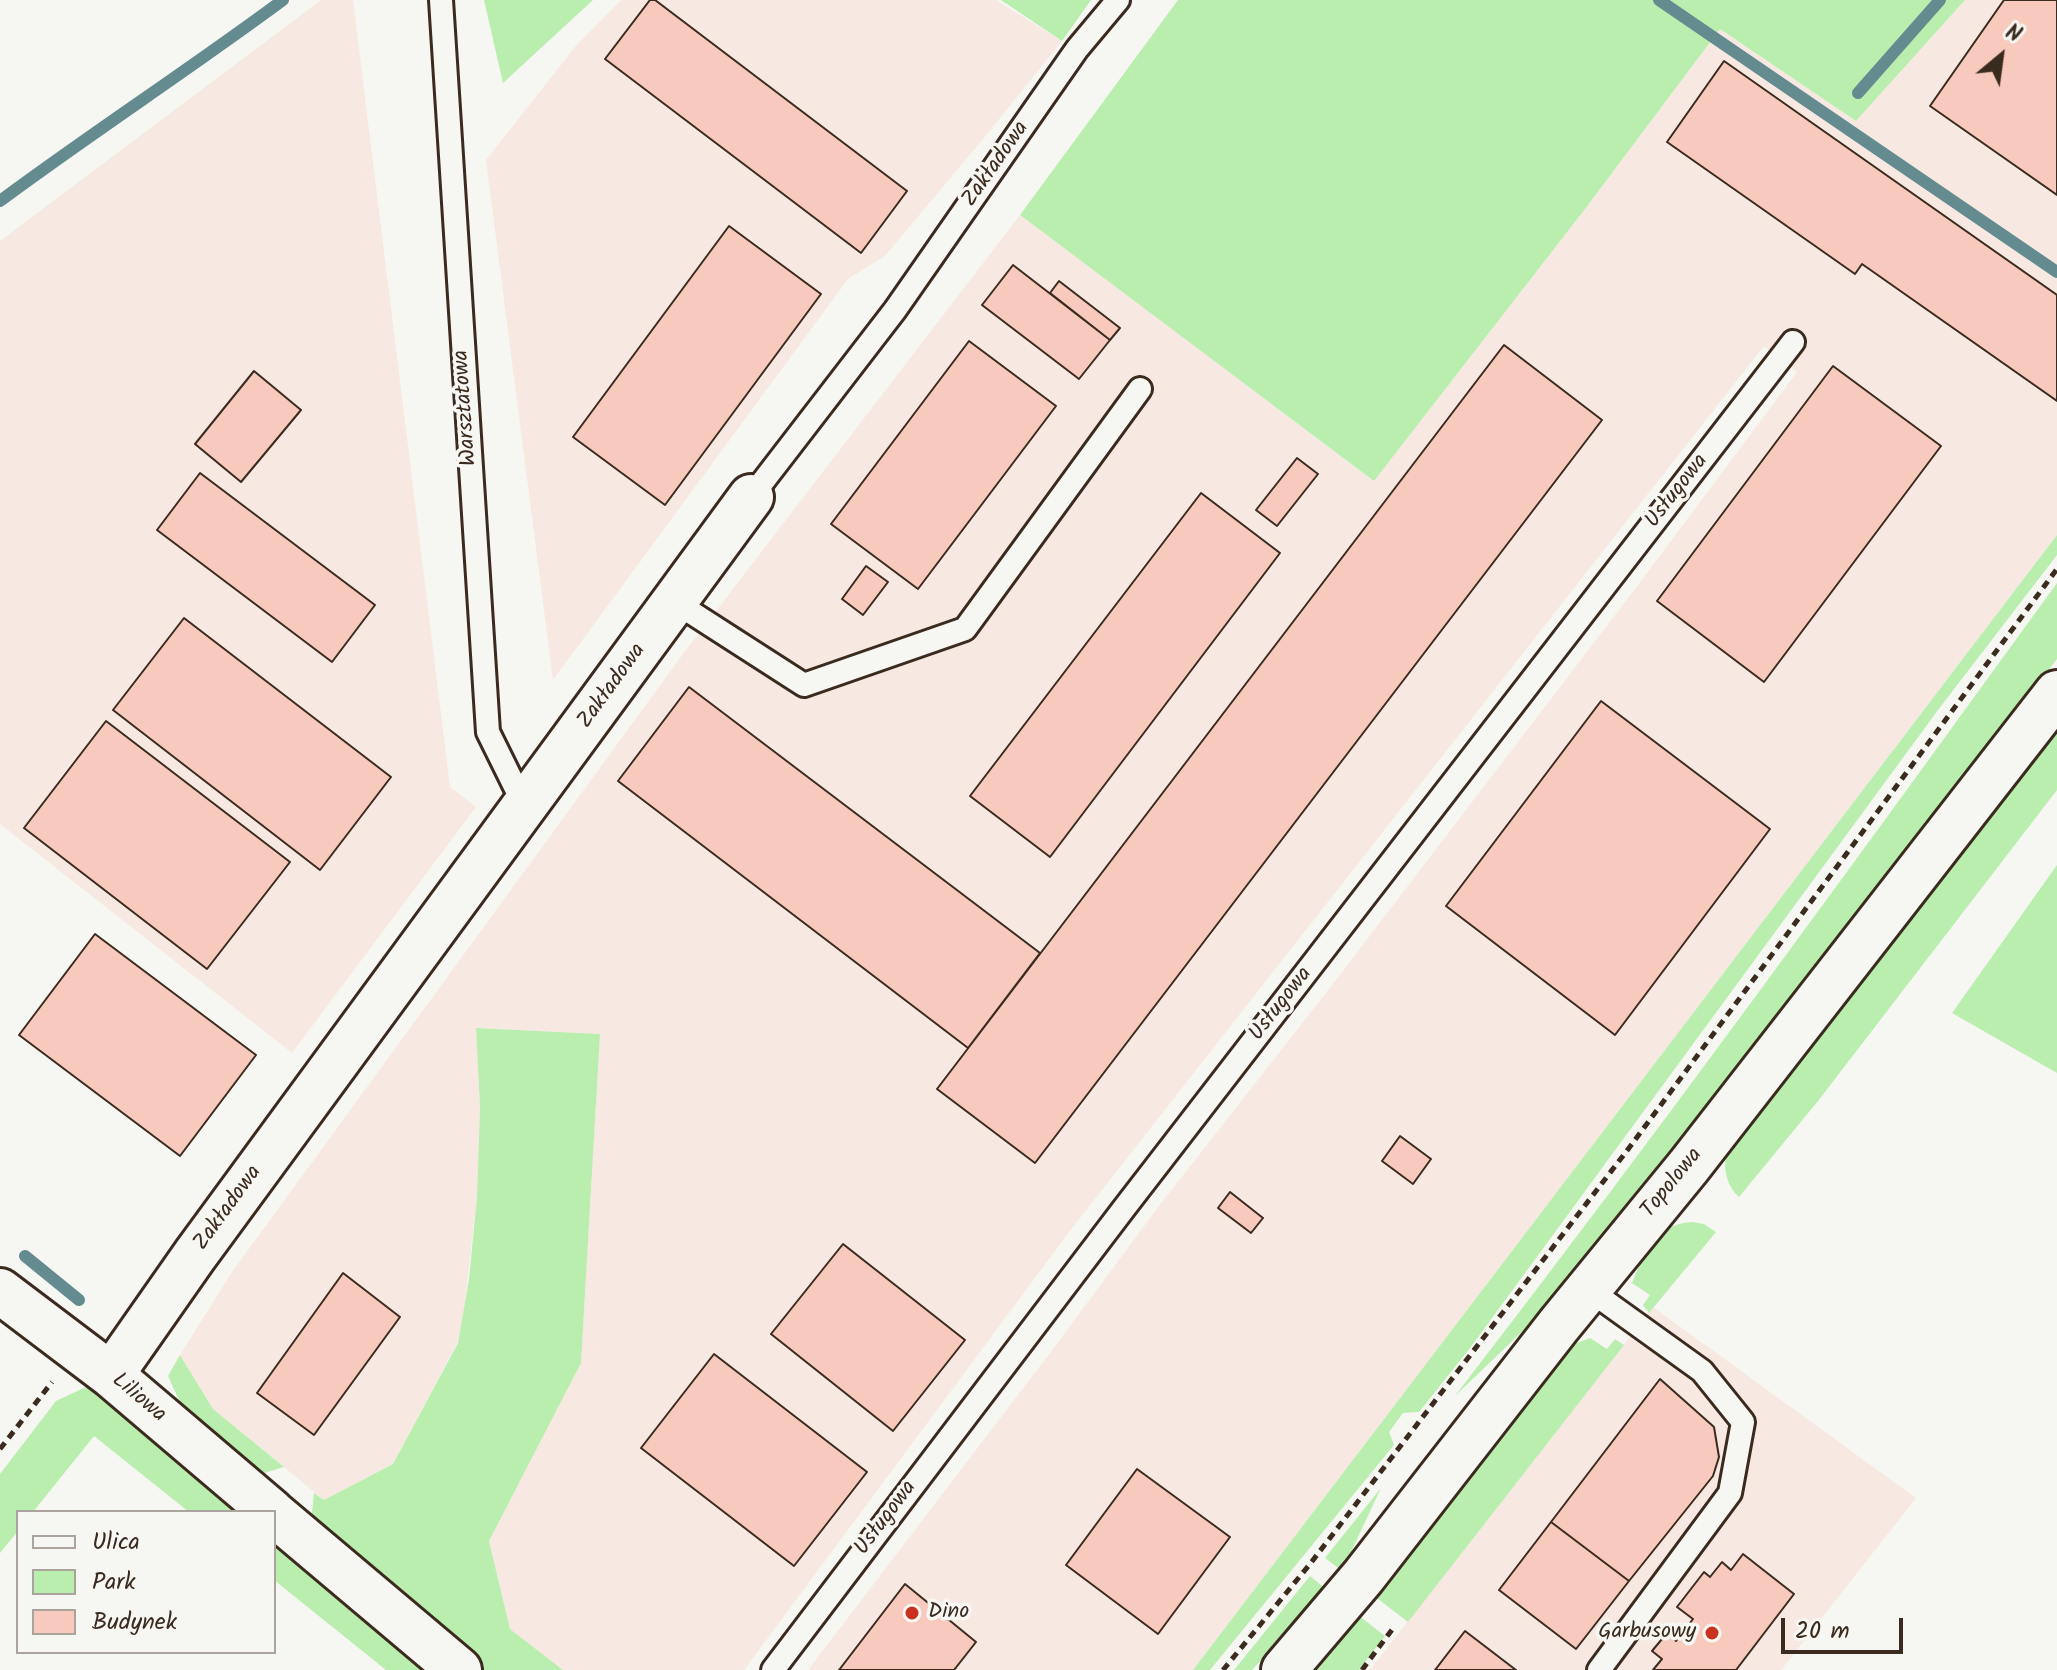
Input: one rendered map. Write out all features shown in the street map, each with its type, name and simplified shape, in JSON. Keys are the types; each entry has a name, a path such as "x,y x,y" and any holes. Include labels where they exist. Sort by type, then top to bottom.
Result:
{"street":[{"name":"Zakładowa","path":"94,1362 195,1255 751,497"},
{"name":"Topolowa","path":"1284,1670 1363,1577 1588,1289 1689,1166 2057,693"},
{"name":"Liliowa","path":"0,1291 94,1362 269,1510"},
{"name":"Liliowa","path":"276,1516 459,1670"}],"lane":[{"name":"Warsztatowa","path":"441,0 488,732 525,807"},
{"name":"Zakładowa","path":"751,497 895,310 1077,49 1118,0"},
{"name":"Usługowa","path":"773,1670 1125,1207 1793,342"},
{"path":"675,602 804,685 965,629 1140,389"},
{"path":"1588,1289 1702,1371 1743,1422 1730,1493 1599,1670"}],"path":[{"path":"1223,1670 1310,1564 1629,1148 2057,569"},
{"path":"0,1449 94,1362"},
{"path":"1362,1670 1394,1627"}],"shaded area":[{"path":"321,0 353,0 450,787 476,807 292,1053 0,824 0,241"},
{"path":"621,0 996,0 1062,41 885,256 848,279 553,680 486,160 575,47"},
{"path":"1965,0 2057,0 2057,535 1193,1670 808,1670 1159,1206 1638,585 1797,372 1764,346 1069,1232 744,1670 563,1670 510,1629 489,1541 581,1363 600,1034 476,1028 480,1107 477,1197 462,1326 457,1343 393,1464 324,1500 213,1409 180,1355 232,1272 683,654 1020,215 1374,481 1720,29 1856,121"},
{"name":"Garbusowy","path":"1653,1307 1916,1498 1781,1670 1370,1670"}],"green space":[{"path":"484,0 593,0 503,83"},
{"path":"1001,0 1091,0 1062,41"},
{"path":"1178,0 1965,0 1856,121 1720,29 1374,481 1020,215"},
{"path":"2057,535 2057,555 1938,710 1470,1348 1419,1412 1403,1413 1389,1432 1394,1445 1210,1670 1193,1670"},
{"path":"2057,583 2057,659 1556,1299 1455,1396 1684,1093"},
{"path":"2057,721 2057,790 1818,1101 1739,1197 1730,1185 1726,1171 1729,1142"},
{"path":"2057,865 2057,1073 1952,1013"},
{"path":"476,1028 600,1034 581,1363 489,1541 510,1629 563,1670 484,1670 311,1524 314,1493 324,1500 393,1464 458,1343 469,1279 477,1197 480,1107"},
{"path":"1679,1224 1704,1224 1716,1232 1649,1313 1643,1305 1650,1295 1632,1283 1642,1260 1659,1234"},
{"path":"1590,1338 1607,1349 1615,1339 1624,1345 1408,1622 1373,1595 1574,1344"},
{"path":"180,1355 213,1409 284,1467 251,1477 188,1420 168,1376"},
{"path":"86,1387 104,1395 239,1510 186,1510 94,1436 35,1510 16,1510 16,1533 0,1553 0,1474 56,1401"},
{"path":"1381,1488 1342,1571 1325,1558"},
{"path":"276,1542 425,1670 386,1670 276,1582"},
{"path":"1310,1576 1326,1589 1252,1670 1234,1670"},
{"path":"1358,1615 1385,1636 1359,1670 1317,1670"}],"building":[{"path":"650,0 655,0 907,191 861,253 605,59"},
{"path":"2004,0 2057,0 2057,195 1930,106"},
{"path":"1724,61 2057,295 2057,401 1862,264 1855,274 1667,142"},
{"path":"729,226 821,294 665,505 573,437"},
{"path":"1013,265 1110,340 1079,379 982,305"},
{"path":"1059,281 1120,328 1110,340 1050,293"},
{"path":"969,341 1056,406 918,589 831,524"},
{"path":"1504,345 1602,420 1035,1163 937,1089"},
{"path":"1833,366 1941,446 1764,682 1657,601"},
{"path":"254,371 301,410 241,482 195,444"},
{"path":"1297,458 1318,474 1277,526 1256,510"},
{"path":"200,473 375,605 332,662 157,530"},
{"path":"1201,493 1280,553 1050,857 970,796"},
{"path":"866,566 888,582 863,615 842,599"},
{"path":"184,618 391,777 320,870 113,710"},
{"path":"689,687 1040,953 968,1048 618,781"},
{"path":"1601,701 1770,829 1615,1035 1446,906"},
{"path":"106,721 290,862 207,969 24,828"},
{"path":"95,934 256,1055 180,1156 19,1035"},
{"path":"1400,1136 1431,1159 1413,1184 1382,1161"},
{"path":"1230,1192 1263,1218 1251,1233 1218,1208"},
{"path":"843,1244 965,1340 893,1431 771,1334"},
{"path":"343,1273 400,1317 314,1435 257,1393"},
{"path":"714,1354 867,1472 794,1566 641,1448"},
{"path":"1660,1379 1714,1427 1719,1457 1713,1476 1629,1581 1551,1522"},
{"path":"1137,1469 1230,1537 1158,1634 1066,1565"},
{"path":"1551,1522 1629,1581 1576,1649 1499,1590"},
{"path":"1743,1554 1794,1594 1736,1670 1653,1670 1662,1659 1652,1651 1667,1633 1676,1641 1693,1619 1677,1607 1704,1572 1710,1577 1722,1562 1731,1570"},
{"name":"Dino","path":"905,1584 976,1642 954,1670 839,1670"},
{"path":"1465,1631 1516,1670 1435,1670"}],"waterway":[{"path":"0,201 283,0"},
{"path":"1659,0 2057,272"},
{"path":"1858,93 1940,0"},
{"path":"25,1256 79,1300"}],"place":[{"name":"Dino","path":"912,1613"},
{"name":"Garbusowy","path":"1712,1633"}]}
